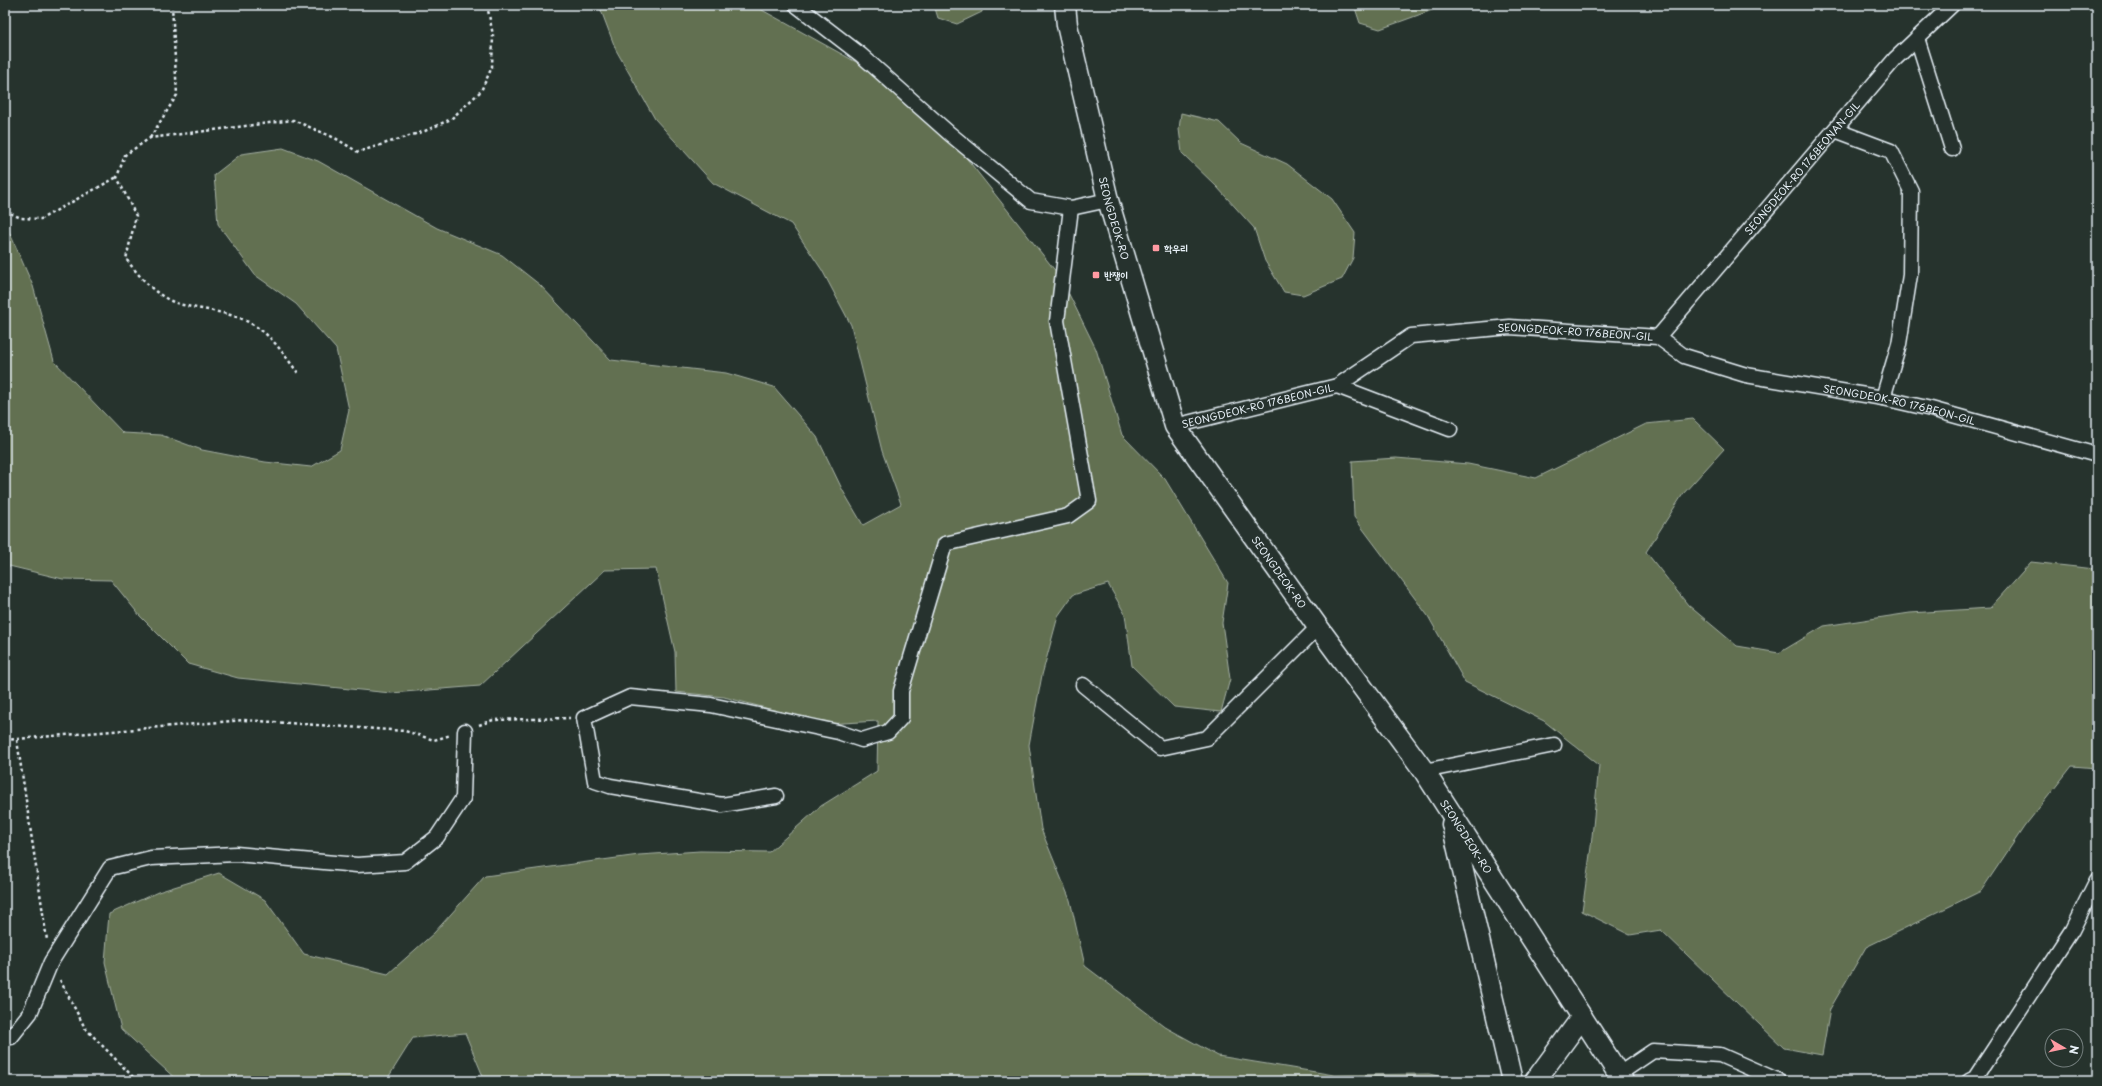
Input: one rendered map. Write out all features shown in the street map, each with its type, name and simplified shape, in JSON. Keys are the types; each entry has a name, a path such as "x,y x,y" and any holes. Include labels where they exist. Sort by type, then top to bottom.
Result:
{"street":[{"path":"796,5 861,55 950,134 1031,201 1072,208 1108,200"},
{"name":"SEONGDEOK-RO","path":"1065,5 1067,25 1108,200 1175,426 1318,627 1424,771 1621,1077"},
{"name":"SEONGDEOK-RO 176BEONAN-GIL","path":"1658,337 1894,59 1952,5"},
{"path":"1918,38 1952,149"},
{"path":"1835,130 1891,152 1911,191 1910,276 1899,344 1883,398"},
{"path":"776,796 722,805 610,786 595,781 584,718 630,696 711,705 838,732 862,740 888,732 901,718 901,691 945,544 1068,516 1089,501 1057,321 1072,208"},
{"name":"SEONGDEOK-RO 176BEON-GIL","path":"1175,426 1337,386 1411,336 1510,327 1658,337 1684,356 1746,375 1883,398 1931,409 2097,455"},
{"path":"1337,386 1450,429"},
{"path":"1083,686 1160,748 1207,738 1318,627"},
{"path":"5,1037 11,1037 30,1013 51,962 110,868 151,858 236,854 357,865 405,862 437,837 463,798 465,732"},
{"path":"1424,771 1554,745"},
{"path":"1449,810 1512,1081"},
{"path":"1969,1081 1975,1078 2072,930 2097,880"},
{"path":"1536,1081 1582,1017"},
{"path":"1621,1077 1653,1051 1720,1055 1779,1081"}],"path":[{"path":"5,210 20,218 41,219 117,177 125,155 150,138 178,95 172,5"},
{"path":"150,138 293,120 335,138 358,152 426,131 451,119 481,91 492,66 493,36 487,5"},
{"path":"117,177 136,216 126,259 147,285 177,303 228,314 255,325 275,343 298,373"},
{"path":"5,740 244,720 405,731 434,740 465,732 493,720 584,718"},
{"path":"17,740 51,962 85,1028 137,1081"}],"green space":[{"path":"599,5 753,5 894,83 964,155 1061,278 1096,349 1122,435 1165,479 1228,583 1222,623 1230,679 1221,712 1174,707 1132,666 1125,614 1108,584 1073,595 1058,616 1042,675 1029,745 1041,829 1070,900 1085,966 1167,1028 1218,1056 1334,1075 1429,1074 1462,1081 485,1081 465,1033 413,1038 386,1081 178,1081 121,1029 105,962 109,914 158,892 219,873 265,900 304,954 388,974 434,933 485,876 639,855 700,851 769,852 821,806 877,771 878,721 826,724 724,697 676,692 675,652 656,569 605,570 480,686 391,693 238,678 188,664 140,616 111,580 63,579 5,565 5,222 33,286 54,361 123,433 161,435 202,450 265,462 311,467 340,450 349,410 336,349 296,304 255,275 218,224 214,175 241,154 283,148 318,161 437,228 502,255 540,285 611,360 726,373 774,387 817,437 843,491 863,525 901,504 882,451 851,325 822,270 791,224 713,183 655,119 616,50"},
{"path":"934,5 982,5 982,12 957,24 938,18"},
{"path":"1354,5 1446,5 1380,29 1360,23"},
{"path":"1181,113 1219,122 1241,143 1287,164 1332,199 1355,233 1353,258 1342,279 1303,295 1284,292 1265,261 1254,228 1217,187 1182,153 1179,129"},
{"path":"1693,419 1724,449 1683,494 1646,552 1688,605 1737,646 1779,653 1824,626 1910,613 1990,608 2031,562 2095,569 2097,577 2097,768 2072,766 2024,827 1981,891 1866,947 1830,1009 1822,1055 1784,1048 1661,930 1630,935 1582,911 1591,847 1599,765 1544,721 1465,682 1428,616 1354,517 1352,461 1396,458 1468,464 1536,478 1646,424"}],"place":[{"name":"학우리","path":"1156,248"},
{"name":"반쟁이","path":"1096,275"}]}
